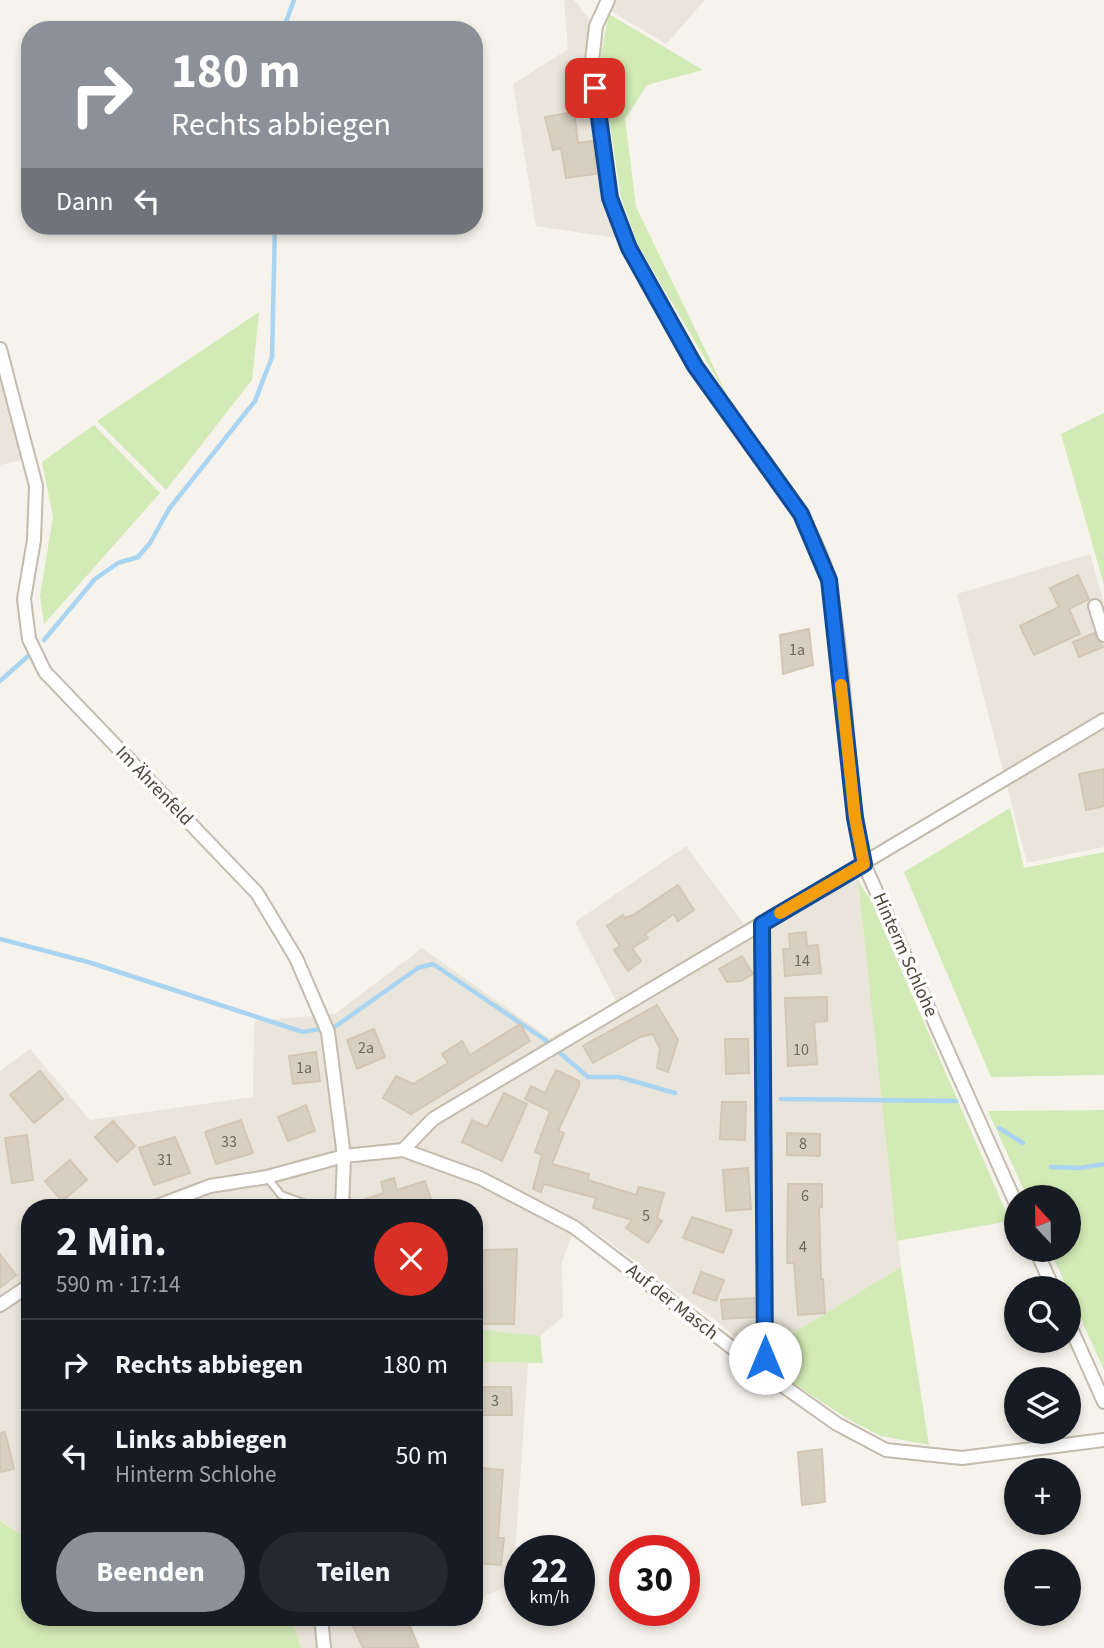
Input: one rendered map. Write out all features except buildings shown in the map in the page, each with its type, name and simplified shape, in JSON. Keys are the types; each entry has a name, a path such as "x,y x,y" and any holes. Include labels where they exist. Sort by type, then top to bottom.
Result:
{"street":[{"name":"Hinterm Schlohe","path":"608,0 596,26 592,61 610,198 629,248 695,366 801,514 829,580 855,818 864,864 1008,1185"},
{"name":"Im Ährenfeld","path":"0,349 36,486 34,540 24,599 29,639 45,672 257,893 296,958 328,1032 344,1156 342,1199"},
{"path":"1096,606 1104,635"},
{"path":"176,1199 210,1186 267,1177 344,1156 403,1150 433,1119 1104,720"},
{"path":"762,924 765,1373"},
{"name":"Auf der Masch","path":"403,1150 480,1178 575,1227 765,1373 838,1424 886,1450 962,1458 1104,1440"},
{"path":"0,1304 21,1291"},
{"path":"1081,1351 1104,1402"},
{"path":"322,1626 324,1648"}],"lane":[{"path":"267,1177 281,1195 292,1199"}],"shaded area":[{"path":"564,0 574,0 589,19 589,78 606,203 616,238 536,226 513,84 568,49"},
{"path":"615,0 705,0 666,44 609,10"},
{"path":"0,349 29,459 0,465"},
{"path":"1090,554 1104,603 1104,847 1027,863 957,594"},
{"path":"686,846 746,927 849,865 858,880 901,1267 782,1340 778,1348 776,1372 714,1319 590,1228 571,1237 562,1263 563,1317 540,1336 483,1330 483,1199 21,1199 21,1534 0,1519 0,1071 30,1049 90,1120 253,1097 254,1021 335,1014 422,948 549,1038 617,1003 575,922"},
{"path":"483,1362 528,1363 516,1535 504,1535 504,1588 483,1596"},
{"path":"294,1626 413,1626 361,1648 301,1648"}],"green space":[{"path":"609,14 703,70 647,85 625,119 636,207 730,401 638,245 621,197 600,60"},
{"path":"259,312 252,380 166,490 97,421"},
{"path":"1104,413 1104,585 1061,434"},
{"path":"94,425 160,493 44,624 40,596 53,517 42,462"},
{"path":"1010,808 1024,868 1104,852 1104,1075 991,1077 904,872"},
{"path":"858,880 873,905 1004,1207 1004,1222 897,1241"},
{"path":"1104,1110 1104,1370 1081,1319 1081,1276 1062,1276 1055,1262 1082,1262 1082,1185 1022,1185 988,1111"},
{"path":"901,1267 929,1445 881,1436 848,1419 776,1372 778,1348 782,1340"},
{"path":"483,1330 540,1336 543,1363 483,1362"},
{"path":"0,1520 21,1535 21,1626 294,1626 301,1648 0,1648"}],"waterway":[{"path":"286,21 294,0"},
{"path":"44,640 95,579 118,563 138,557 150,543 169,509 255,401 272,357 275,235"},
{"path":"0,681 27,657"},
{"path":"0,939 88,962 303,1032 336,1026 418,968 433,964 544,1039 588,1077 619,1077 675,1093"},
{"path":"781,1099 956,1101"},
{"path":"999,1128 1023,1143"},
{"path":"1051,1167 1080,1168 1104,1164"}],"slow traffic":[{"path":"780,913 864,864 855,818 841,685"}],"route":[{"path":"595,88 610,198 629,248 695,366 801,514 829,580 855,818 864,864 762,924 765,1358"}]}
